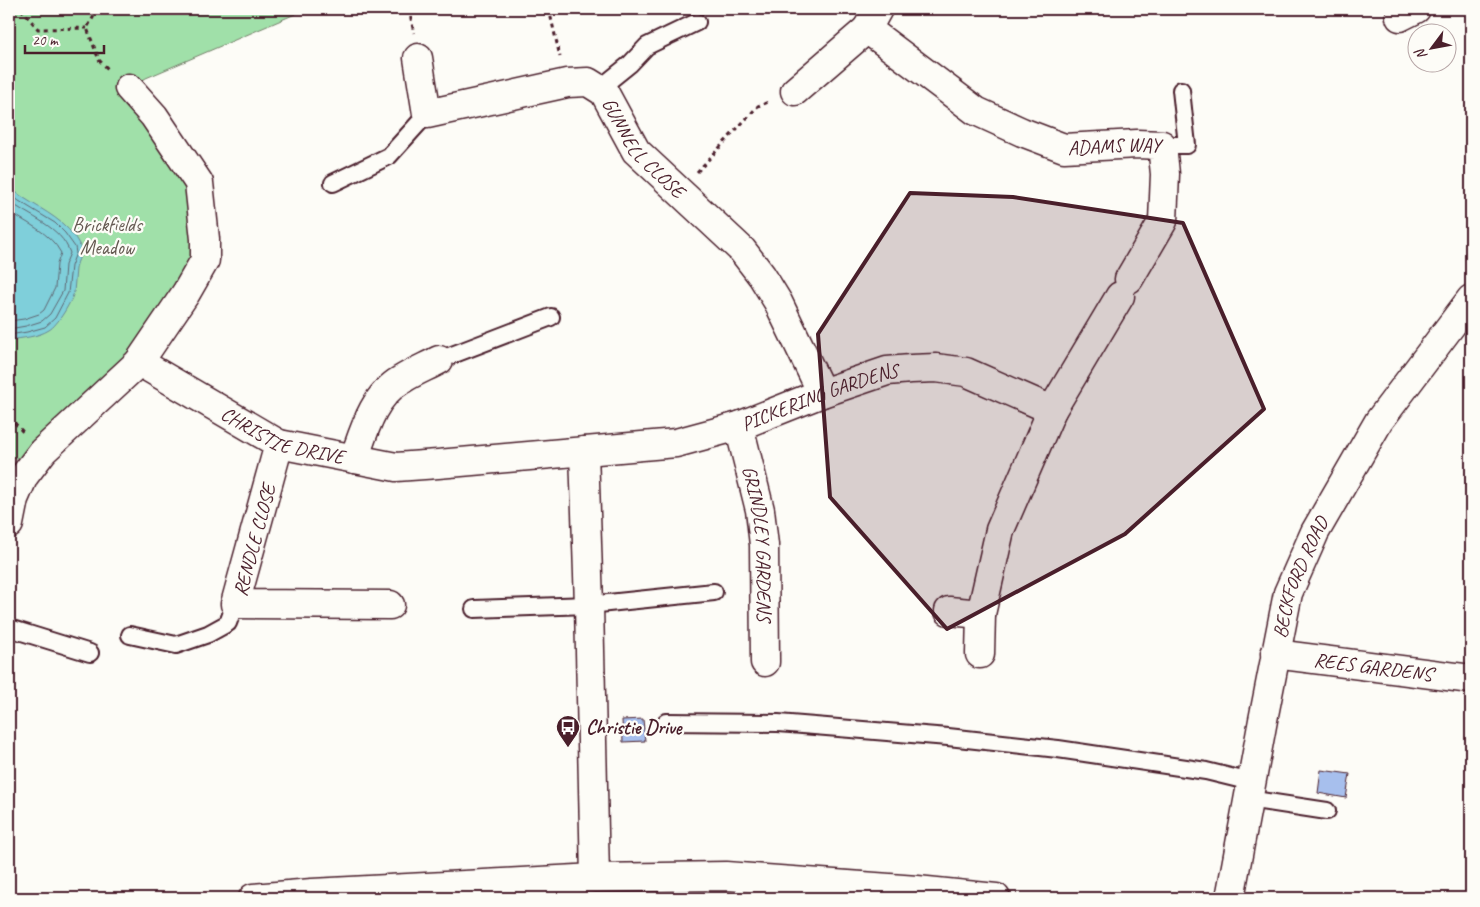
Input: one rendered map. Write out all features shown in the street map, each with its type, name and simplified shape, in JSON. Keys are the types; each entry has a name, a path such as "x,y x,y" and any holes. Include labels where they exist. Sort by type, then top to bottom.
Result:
{"street":[{"name":"ADAMS WAY","path":"795,91 873,19 976,111 1031,135 1064,148 1137,144 1162,145 1165,174 1163,222 1052,410"},
{"path":"418,58 427,114"},
{"name":"GUNNELL CLOSE","path":"427,114 567,83 588,82 604,92 636,151 742,250 762,276 778,302 822,393"},
{"path":"9,524 14,499 24,476 38,458 140,362 206,260 199,183 154,116 129,88"},
{"name":"BECKFORD ROAD","path":"1230,898 1288,593 1314,532 1379,421 1471,299"},
{"path":"354,459 378,401 399,381 439,360"},
{"name":"CHRISTIE DRIVE","path":"140,362 279,444 396,467 584,451"},
{"name":"PICKERING GARDENS","path":"584,451 676,443 739,426 822,393 887,371 936,368 966,372 1052,410"},
{"path":"980,654 981,614 1000,530 1052,410"},
{"name":"GRINDLEY GARDENS","path":"739,426 760,510 762,528 766,592 765,662"},
{"name":"RENDLE CLOSE","path":"279,444 234,604 390,605"},
{"path":"584,451 595,878"},
{"path":"949,611 981,614"},
{"name":"REES GARDENS","path":"1275,654 1471,678"},
{"path":"253,898 312,893 595,878 726,876 917,890 996,898"}],"lane":[{"path":"599,89 630,64 647,46 696,22"},
{"path":"1162,145 1187,145 1181,90"},
{"path":"333,183 390,156 427,114"},
{"path":"439,360 551,317"},
{"path":"474,609 589,605 714,592"},
{"path":"130,635 176,645 208,634 228,623 234,604"},
{"path":"9,628 90,653"},
{"path":"666,722 778,723 1058,749 1206,771 1249,791 1327,811"}],"path":[{"path":"21,9 38,29 87,28"},
{"path":"98,9 87,28 98,60 129,88"},
{"path":"548,9 567,83"},
{"path":"680,191 758,106 795,91"}],"highlighted area":[{"path":"910,193 1013,197 1183,223 1264,409 1125,534 947,629 830,497 818,334"}],"green space":[{"name":"Brickfields Meadow","path":"9,9 307,9 146,78 130,88 194,184 218,263 25,458 9,458"}],"water":[{"path":"9,187 69,229 79,244 81,251 73,296 56,324 40,334 9,340"}],"building":[{"path":"643,719 645,741 623,742 622,720"},
{"path":"1321,770 1350,774 1346,798 1318,793"}],"place":[{"name":"Christie Drive","path":"568,748"}]}
